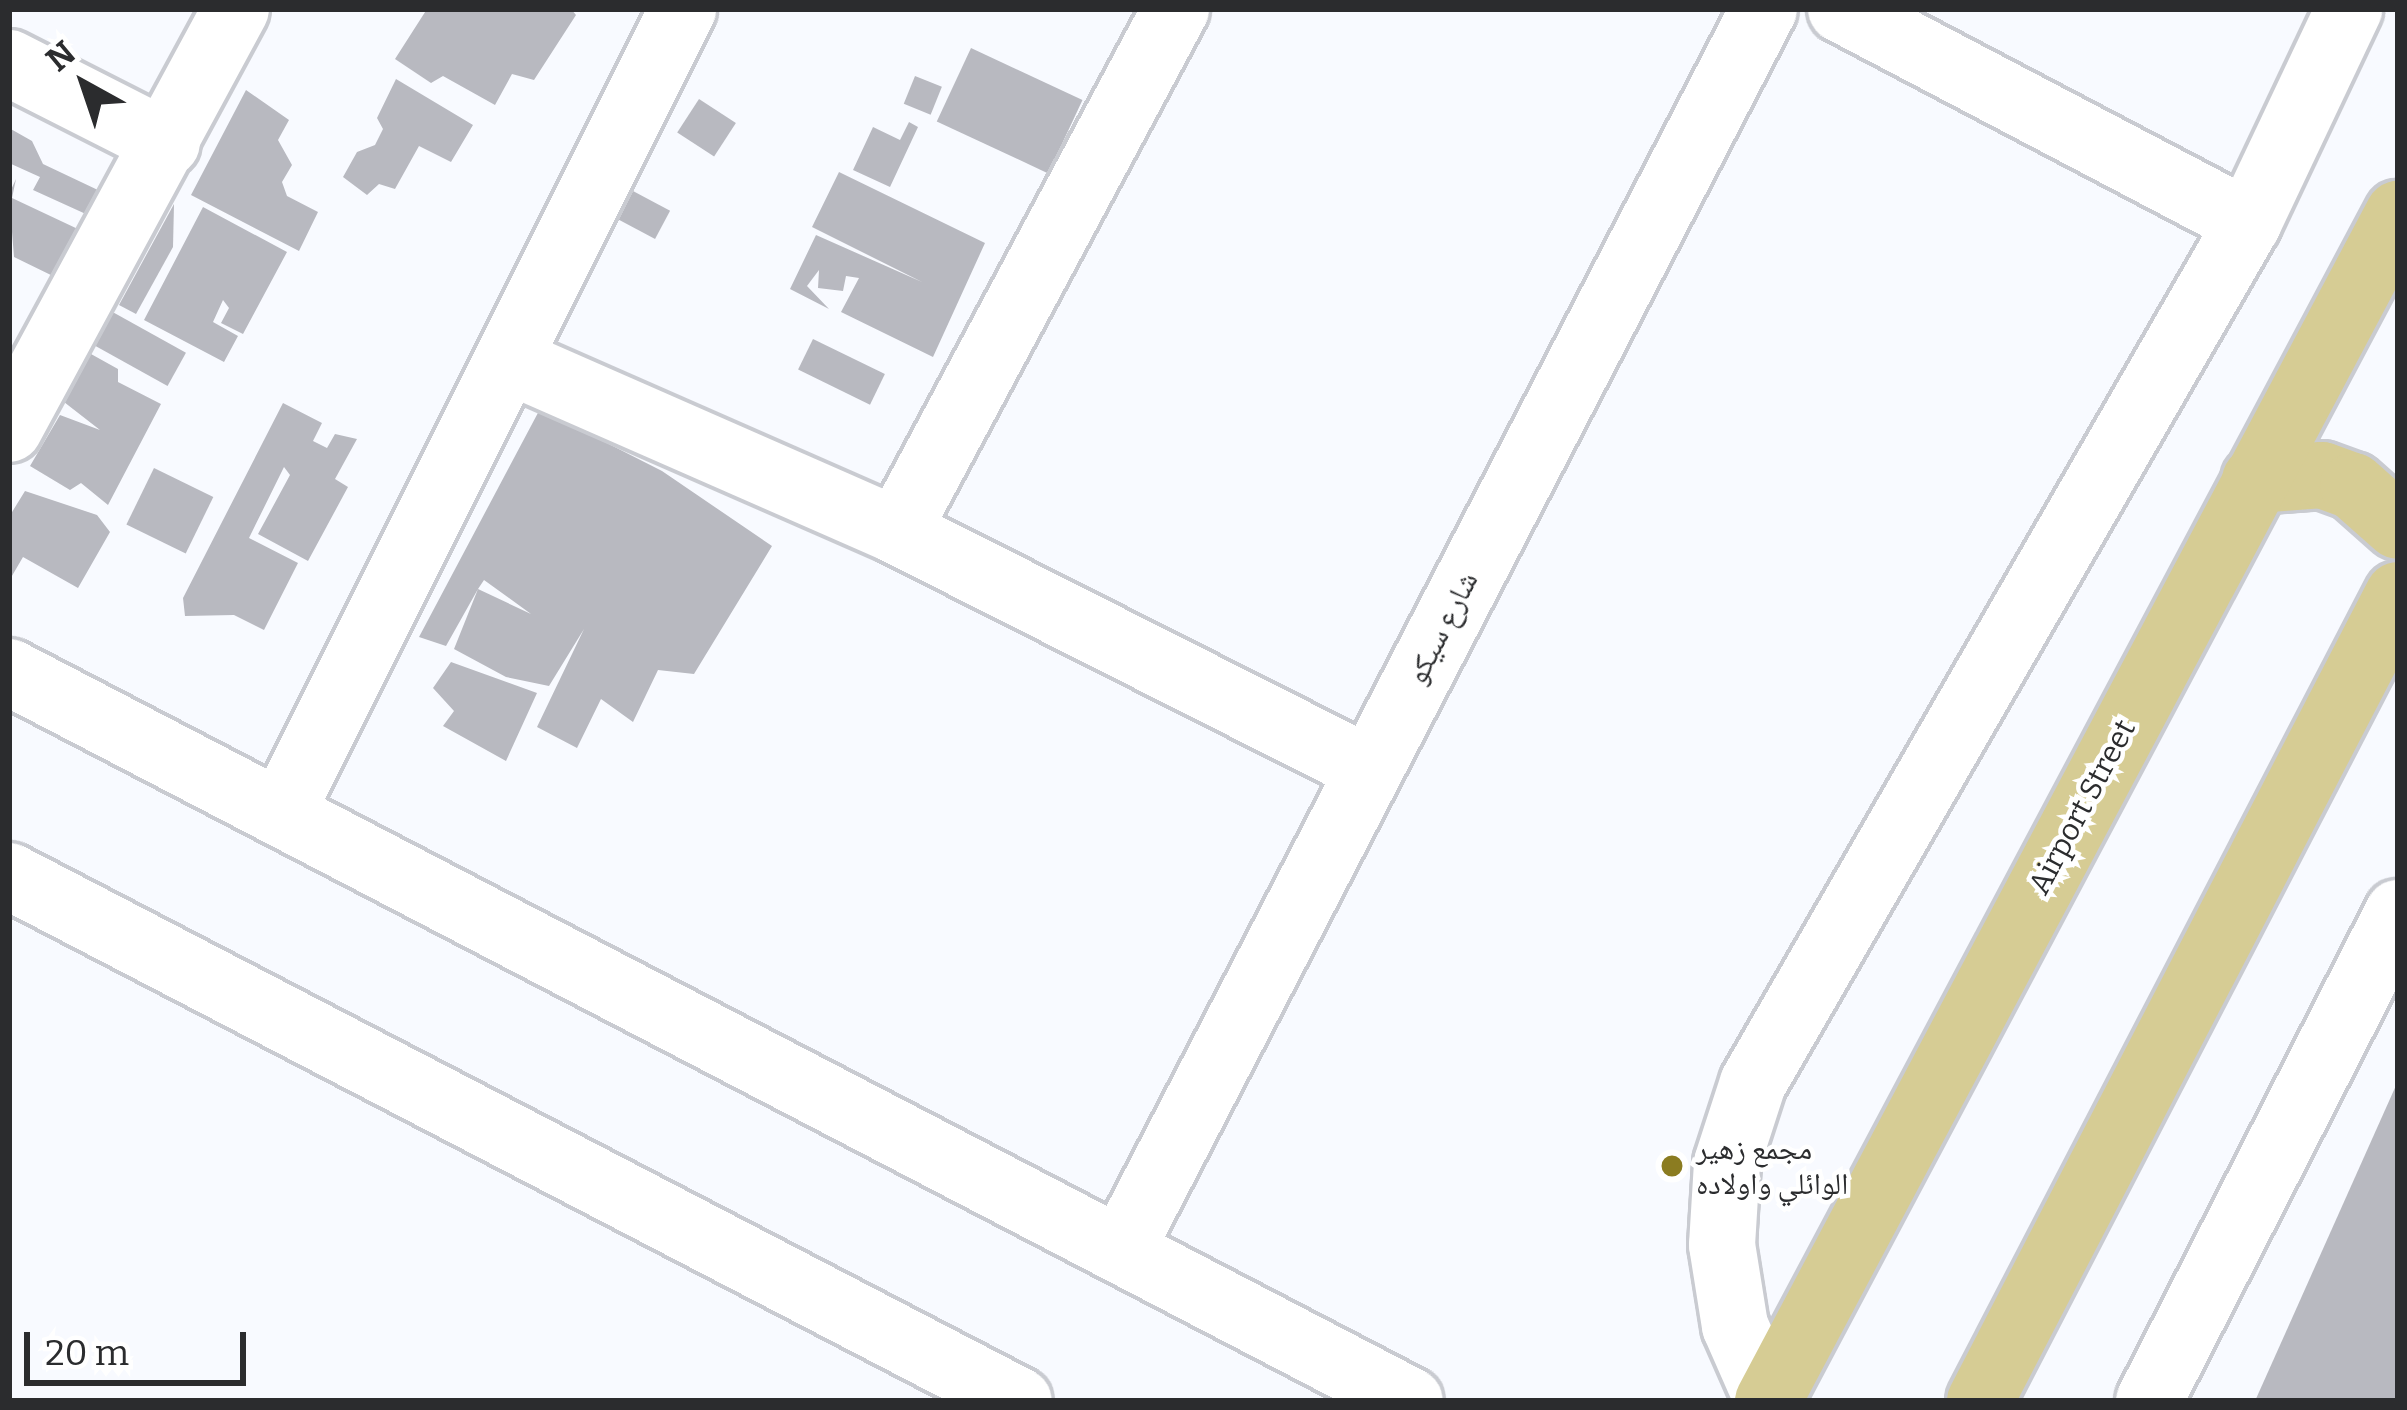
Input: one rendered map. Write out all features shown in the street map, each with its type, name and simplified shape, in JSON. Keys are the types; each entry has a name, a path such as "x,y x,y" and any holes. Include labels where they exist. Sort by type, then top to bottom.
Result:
{"main road":[{"name":"Airport Street","path":"1768,1401 2255,480 2394,237"},
{"path":"2255,480 2322,475 2353,486 2398,526"},
{"path":"1980,1401 2398,596"}],"street":[{"path":"9,429 236,9"},
{"path":"281,813 683,9"},
{"path":"897,532 1176,9"},
{"name":"شارع سيكو","path":"1122,1249 1764,9"},
{"path":"1841,9 2248,223"},
{"path":"1768,1401 1735,1326 1722,1245 1727,1163 1753,1083 2248,223 2348,9"},
{"path":"9,63 167,143"},
{"path":"508,360 897,532 1368,769"},
{"path":"9,671 1410,1401"},
{"path":"9,876 945,1383 1019,1401"},
{"path":"2149,1401 2394,930"}],"building":[{"path":"427,9 571,9 576,15 534,80 512,74 495,105 443,76 431,83 395,59"},
{"path":"971,48 1082,100 1048,173 937,121"},
{"path":"915,76 942,87 931,115 904,104"},
{"path":"396,79 473,125 451,162 419,146 395,189 379,184 367,195 343,177 357,152 375,145 383,129 377,118"},
{"path":"246,90 289,120 278,140 292,165 282,182 287,196 318,212 299,251 191,195"},
{"path":"699,99 736,123 714,157 677,133"},
{"path":"909,122 918,127 890,187 853,170 873,127 900,140"},
{"path":"9,128 32,141 43,164 100,191 88,215 33,190 40,177 9,163"},
{"path":"839,172 985,243 933,357 841,312 859,278 846,276 843,291 818,288 819,270 807,286 829,309 790,289 816,235 922,282 812,227"},
{"path":"16,179 12,198 80,230 57,278 14,257 9,194"},
{"path":"633,191 670,211 655,239 618,219"},
{"path":"174,204 173,247 136,314 119,305"},
{"path":"203,207 287,252 243,334 221,323 229,308 223,300 213,322 238,336 224,362 144,320"},
{"path":"109,310 186,353 168,386 91,343"},
{"path":"813,339 885,374 870,405 798,370"},
{"path":"91,354 118,369 118,382 161,404 108,505 81,483 70,490 30,466 60,415 100,430 64,402"},
{"path":"283,403 322,423 313,441 327,448 335,434 357,439 335,479 348,487 308,561 258,534 290,475 284,467 249,538 298,563 264,630 234,615 185,616 183,598"},
{"path":"540,409 662,471 772,546 694,674 658,670 633,722 601,699 577,748 537,727 584,629 549,686 506,677 454,649 478,589 446,646 419,637","holes":["484,580 531,614 478,589"]},
{"path":"154,468 213,497 186,554 126,525"},
{"path":"25,491 97,515 110,532 78,588 23,557 9,581 9,517"},
{"path":"451,662 537,693 506,761 443,726 454,711 433,688"},
{"path":"2398,1081 2398,1401 2255,1401"}],"place":[{"name":"مجمع زهير الوائلي واولاده","path":"1672,1166"}]}
